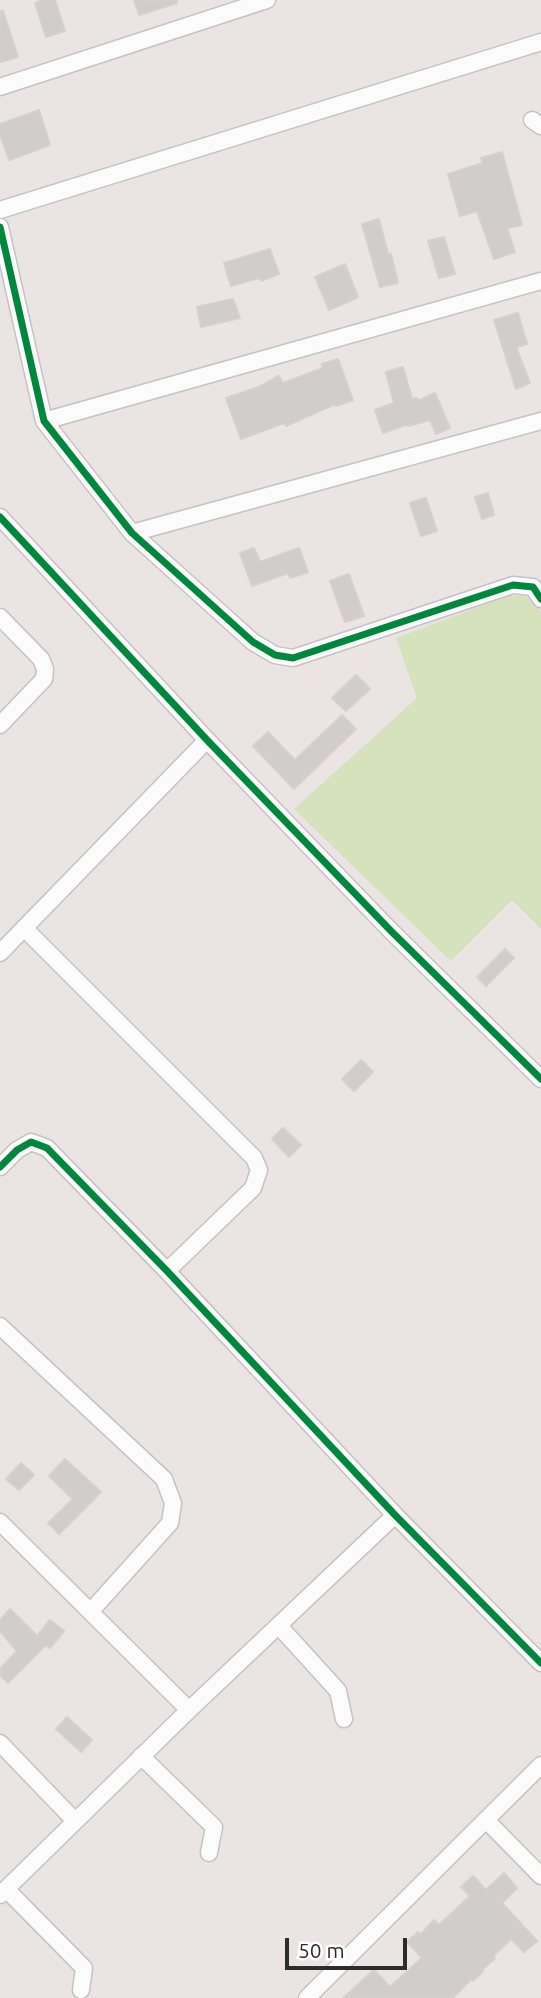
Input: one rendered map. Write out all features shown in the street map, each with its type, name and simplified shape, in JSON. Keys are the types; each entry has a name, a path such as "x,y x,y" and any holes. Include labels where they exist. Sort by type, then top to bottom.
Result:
{"street":[{"path":"0,88 267,0"},
{"path":"0,210 541,42"},
{"path":"0,227 44,421 132,533 253,642 275,655 293,659 513,585 533,587 541,598"},
{"path":"44,421 541,281"},
{"path":"132,533 541,421"},
{"path":"0,517 207,740 391,931 541,1079"},
{"path":"0,617 41,659 45,669 44,679 0,725"},
{"path":"0,953 207,740"},
{"path":"24,928 254,1157 259,1171 253,1188 167,1271"},
{"path":"0,1167 16,1150 31,1142 47,1148 167,1271 395,1515 541,1663"},
{"path":"0,1326 164,1479 173,1503 170,1524 91,1611"},
{"path":"81,1990 84,1968 3,1892 141,1756 395,1515"},
{"path":"0,1522 189,1710"},
{"path":"279,1626 338,1691 344,1719"},
{"path":"0,1744 75,1821"},
{"path":"141,1756 214,1828 209,1853"},
{"path":"307,1998 541,1765"},
{"path":"486,1820 541,1876"}],"green space":[{"path":"508,596 525,596 539,606 541,614 541,929 512,900 451,961 294,809 417,698 396,638"}],"building":[{"path":"55,0 65,31 46,37 35,3"},
{"path":"134,0 177,0 177,3 139,15"},
{"path":"0,11 3,11 18,57 0,62"},
{"path":"39,110 50,145 9,160 0,134 0,124"},
{"path":"502,152 522,225 507,228 515,252 494,259 477,211 460,216 448,174 483,163 481,158"},
{"path":"379,219 398,283 380,287 362,224"},
{"path":"444,237 455,274 439,278 428,241"},
{"path":"270,249 279,274 261,281 259,278 231,286 224,263"},
{"path":"345,264 358,297 329,310 315,277"},
{"path":"233,299 240,318 201,327 197,307"},
{"path":"518,313 527,344 516,347 530,383 516,389 494,320"},
{"path":"338,359 353,400 336,406 335,404 286,426 284,423 241,439 226,398 259,387 279,376 283,383 323,368 322,364"},
{"path":"403,367 412,399 417,398 418,401 435,393 450,428 436,434 430,420 383,433 375,410 394,403 386,372"},
{"path":"488,493 494,515 482,519 475,497"},
{"path":"426,498 437,531 421,536 410,503"},
{"path":"254,548 260,562 299,548 308,572 290,578 288,573 252,586 240,553"},
{"path":"349,574 364,616 345,622 330,581"},
{"path":"356,675 370,689 346,711 332,698"},
{"path":"342,715 356,729 294,789 253,746 268,732 295,760"},
{"path":"505,949 514,958 486,986 477,977"},
{"path":"361,1060 373,1072 354,1091 342,1079"},
{"path":"283,1128 301,1145 289,1157 272,1139"},
{"path":"65,1459 101,1492 59,1534 48,1523 73,1499 49,1476"},
{"path":"21,1463 34,1475 19,1490 6,1479"},
{"path":"10,1609 37,1636 50,1620 64,1631 50,1648 46,1645 8,1683 0,1675 0,1669 17,1651 0,1631 0,1620"},
{"path":"67,1717 92,1740 81,1752 56,1729"},
{"path":"504,1873 517,1888 502,1903 537,1941 524,1952 511,1939 493,1956 495,1958 483,1971 453,1998 343,1998 374,1970 390,1987 422,1958 407,1942 418,1932 421,1934 434,1920 439,1925 470,1896 461,1887 473,1876 486,1890"}],"cycle path":[{"path":"0,227 44,421 132,533 253,642 275,655 293,658 513,585 533,587 541,599"},
{"path":"0,517 207,740 391,931 541,1079"},
{"path":"0,1167 17,1150 31,1142 47,1148 167,1271 395,1515 541,1663"}]}
